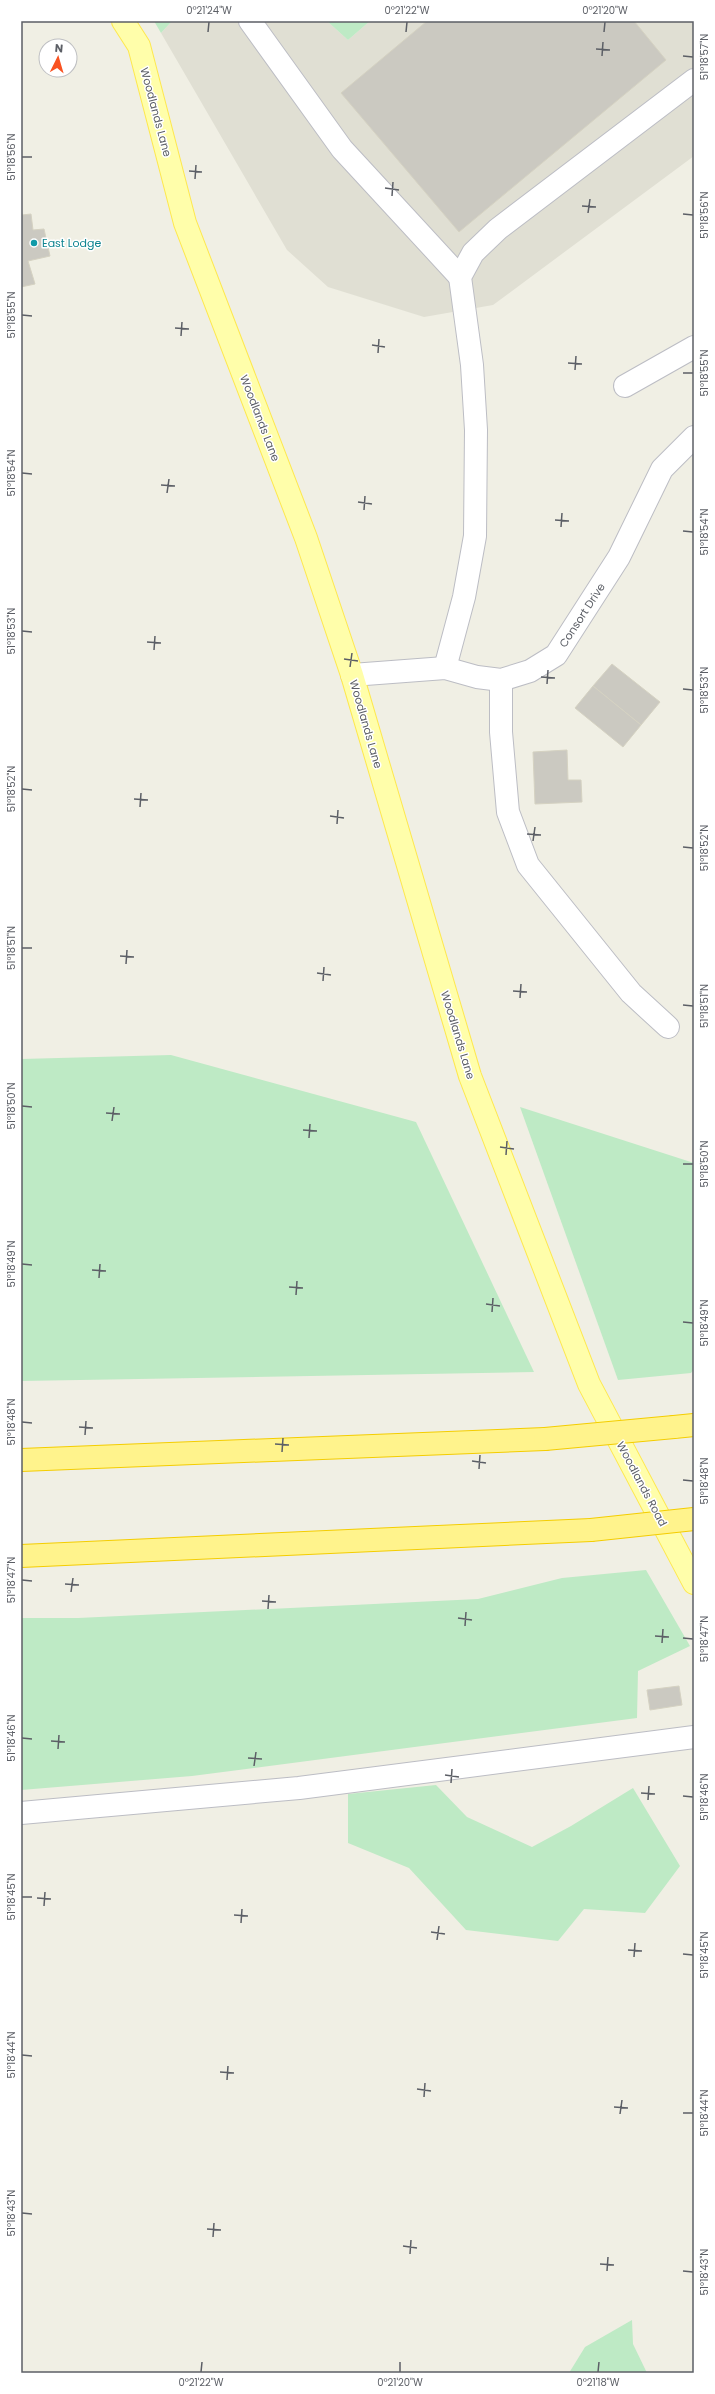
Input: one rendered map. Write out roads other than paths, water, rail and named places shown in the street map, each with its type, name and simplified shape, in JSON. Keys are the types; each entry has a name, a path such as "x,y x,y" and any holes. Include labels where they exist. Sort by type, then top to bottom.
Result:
{"highway":[{"path":"21,1460 545,1439 684,1426"},
{"path":"21,1556 591,1530 694,1519"}],"main road":[{"name":"Woodlands Lane","path":"122,21 138,46 185,223 306,538 352,675 470,1076 589,1384"},
{"name":"Woodlands Road","path":"589,1384 694,1583"}],"street":[{"path":"250,21 342,149 460,277 472,365 474,394 476,430 475,536 464,597 445,668"},
{"path":"460,277 473,253 498,229 694,80"},
{"path":"625,386 694,347"},
{"name":"Consort Drive","path":"352,675 445,668 477,677 501,680 530,671 556,655 619,557 662,469 694,438"},
{"path":"501,680 501,732 508,812 528,865 631,993 668,1027"},
{"path":"21,1814 299,1788 694,1737"}],"place":[{"name":"East Lodge","path":"34,243"}]}
